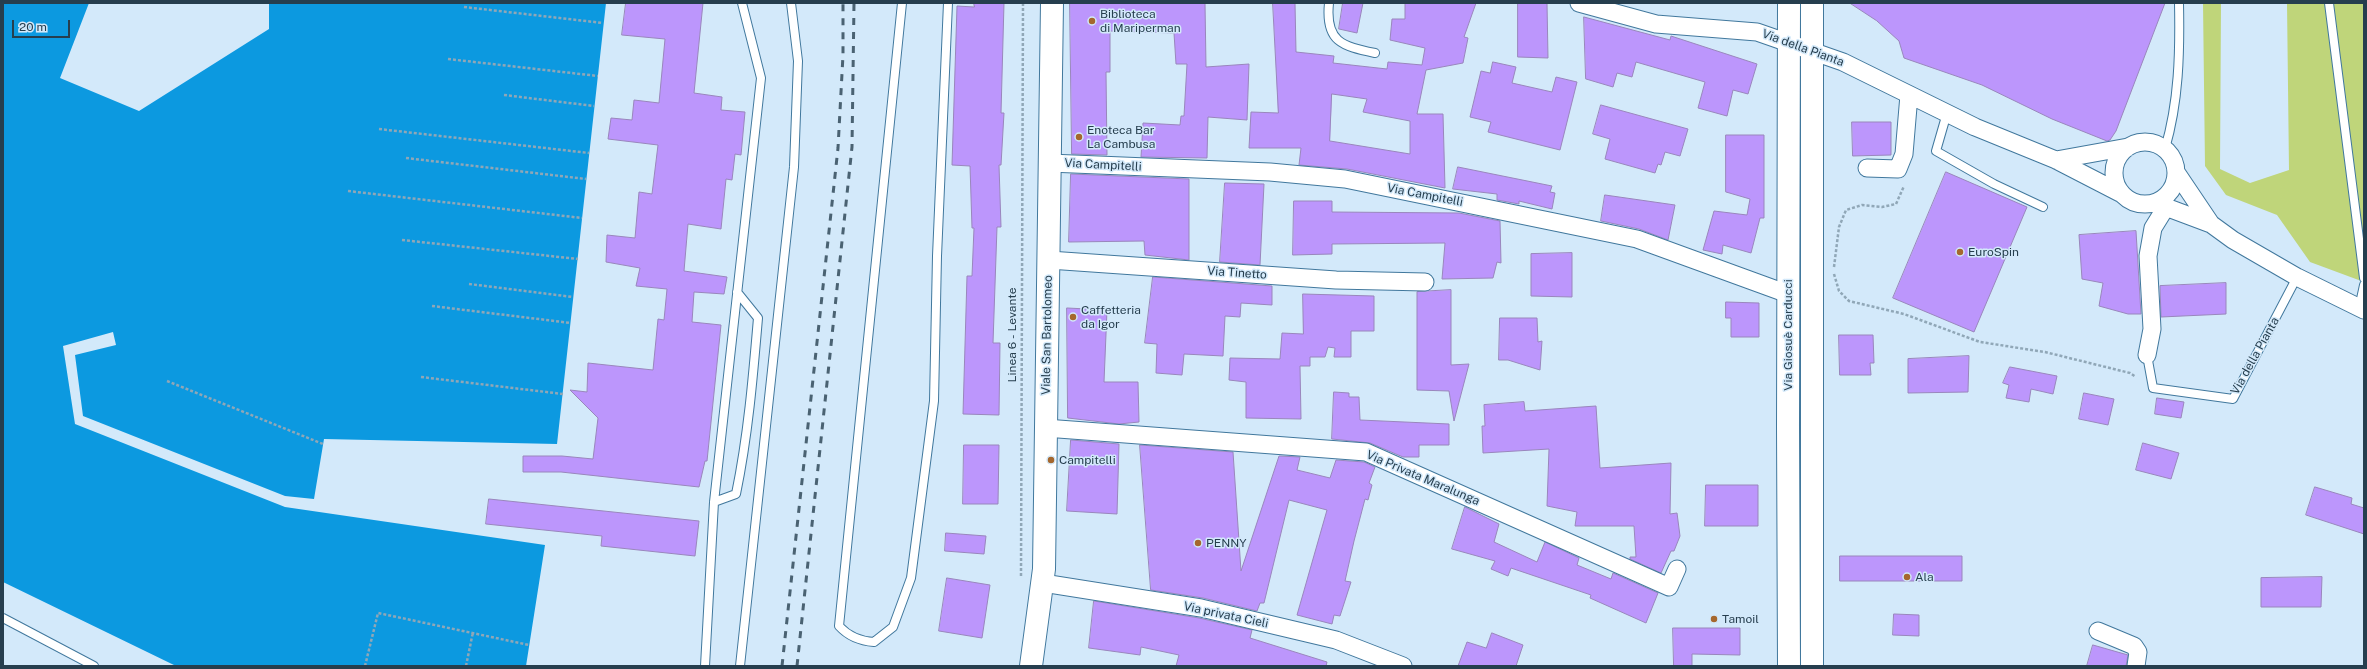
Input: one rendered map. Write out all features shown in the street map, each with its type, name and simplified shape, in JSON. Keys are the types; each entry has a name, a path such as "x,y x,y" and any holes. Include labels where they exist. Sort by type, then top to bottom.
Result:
{"main road":[{"name":"Viale San Bartolomeo","path":"1030,666 1043,584 1052,3"},
{"name":"Via Giosuè Carducci","path":"1789,3 1789,666"},
{"name":"Via Giosuè Carducci","path":"1812,3 1812,666"}],"street":[{"name":"Via della Pianta","path":"1579,3 1656,24 1757,32 1812,50 1843,62 1947,113 2056,160 2120,193"},
{"path":"1867,168 1898,169 1904,154 1909,94"},
{"path":"2056,160 2147,142 2165,149 2173,160 2176,172 2175,182 2160,205 2153,228 2148,256 2152,329 2147,355"},
{"path":"2128,146 2115,163 2113,173 2115,184 2120,193 2136,204 2160,205 2211,224 2232,240 2297,277 2362,309"},
{"name":"Via Campitelli","path":"1049,163 1270,172 1345,179 1637,239 1788,294"},
{"path":"2176,172 2211,224"},
{"name":"Via Tinetto","path":"1049,260 1336,280 1425,282"},
{"name":"Via Privata Maralunga","path":"1045,428 1366,452 1669,586 1677,568"},
{"name":"Via privata Cieli","path":"1043,584 1201,608 1336,640 1403,666"},
{"path":"2098,631 2134,646 2138,652 2136,666"}],"lane":[{"path":"705,666 714,502 761,78 742,3"},
{"path":"740,666 794,167 798,61 791,3"},
{"path":"902,3 839,626 845,633 861,642 874,642 893,627 911,578 934,401 937,256 948,3"},
{"path":"1329,3 1330,26 1340,42 1347,47 1375,53"},
{"path":"2165,149 2173,122 2180,54 2179,3"},
{"path":"2329,3 2364,278"},
{"path":"1947,113 1936,151 1994,184 2043,207"},
{"name":"Via della Pianta","path":"2153,388 2233,399 2297,277"},
{"path":"2362,309 2364,285"},
{"path":"714,502 736,494 744,457 758,318 737,292"},
{"path":"2147,355 2153,388"},
{"path":"3,618 89,665"}],"path":[{"name":"Linea 6 - Levante","path":"1021,582 1023,3"},
{"path":"464,6 603,23"},
{"path":"448,59 598,76"},
{"path":"504,95 594,106"},
{"path":"379,129 589,153"},
{"path":"406,158 586,179"},
{"path":"1904,185 1896,204 1882,207 1862,205 1846,210 1838,227 1834,273 1839,291 1849,300 1904,314 1987,344 2014,346 2045,352 2130,373 2153,388"},
{"path":"348,191 582,218"},
{"path":"402,240 578,259"},
{"path":"469,284 573,297"},
{"path":"432,306 571,323"},
{"path":"420,378 563,394"},
{"path":"167,381 323,444"},
{"path":"365,666 378,613 530,645"},
{"path":"466,666 473,632"}],"green space":[{"path":"2203,3 2221,3 2220,169 2250,183 2289,170 2287,3 2364,3 2364,282 2310,262 2277,215 2226,195 2205,166"}],"water":[{"path":"3,3 89,3 60,78 139,111 269,29 269,3 606,3 557,444 324,439 314,499 285,496 83,416 75,355 116,345 113,332 63,346 75,424 285,507 545,545 526,666 176,666 3,582"}],"building":[{"path":"626,3 703,3 694,93 722,97 721,110 745,112 741,155 735,154 732,180 726,179 721,229 688,224 684,271 727,277 724,294 694,292 692,322 721,325 707,461 705,461 699,487 561,472 523,472 523,456 562,456 593,459 598,418 570,390 587,392 588,363 653,370 658,319 664,320 667,289 636,286 640,268 606,262 607,235 635,238 639,192 652,194 658,145 608,139 611,118 632,120 634,100 659,103 665,39 622,35"},
{"path":"974,3 1004,3 1001,113 1004,113 1001,165 999,165 1001,227 997,227 993,343 1000,343 999,415 963,414 967,276 972,276 974,228 972,228 970,166 952,165 957,6 974,7"},
{"path":"1070,3 1205,3 1206,67 1249,64 1247,120 1208,117 1207,158 1141,157 1143,123 1180,125 1181,116 1184,116 1187,64 1176,64 1174,33 1110,31 1110,72 1106,72 1107,155 1072,154"},
{"path":"1273,3 1295,3 1296,52 1334,56 1333,63 1387,69 1388,62 1422,65 1425,48 1390,40 1392,19 1405,19 1405,3 1476,3 1464,37 1468,38 1463,63 1426,70 1417,114 1443,114 1445,188 1347,169 1299,165 1301,148 1249,148 1251,112 1278,113","holes":["1332,94 1367,99 1363,112 1410,121 1410,154 1330,141"]},
{"path":"1343,3 1363,3 1357,33 1339,29"},
{"path":"1518,3 1547,3 1548,58 1518,57"},
{"path":"1850,3 2165,3 2116,131 2110,140 2107,141 2052,119 1982,85 1904,58 1899,41 1877,21"},
{"path":"1584,17 1670,40 1671,36 1757,64 1748,94 1733,90 1727,116 1698,108 1705,82 1636,62 1632,77 1617,73 1613,87 1586,79"},
{"path":"1493,62 1516,67 1512,83 1552,92 1556,77 1577,82 1560,150 1488,132 1491,122 1470,117 1481,71 1490,73"},
{"path":"1601,105 1688,129 1680,156 1665,152 1661,165 1658,164 1655,173 1605,159 1610,139 1593,134"},
{"path":"1852,122 1891,122 1891,155 1853,156"},
{"path":"1726,135 1764,135 1764,218 1760,218 1751,253 1723,245 1722,254 1703,250 1714,211 1747,215 1750,199 1726,192"},
{"path":"1458,167 1552,186 1550,192 1555,193 1552,209 1519,201 1519,204 1497,200 1497,194 1453,189"},
{"name":"EuroSpin","path":"1946,172 2027,207 1974,332 1893,298"},
{"path":"1071,174 1189,179 1189,260 1145,255 1144,241 1069,242"},
{"path":"1225,183 1264,184 1260,265 1220,262"},
{"path":"1605,195 1675,205 1668,240 1639,229 1601,221"},
{"path":"1294,201 1332,201 1332,212 1459,213 1500,221 1501,263 1497,262 1493,278 1442,279 1445,243 1332,244 1332,254 1293,255"},
{"path":"2136,231 2141,314 2128,314 2099,306 2103,283 2082,279 2079,235"},
{"path":"1572,253 1572,297 1531,296 1531,254"},
{"path":"1153,277 1272,286 1272,305 1241,303 1240,317 1225,316 1223,356 1184,354 1182,375 1156,373 1157,344 1145,343"},
{"path":"2226,283 2226,314 2161,317 2160,286"},
{"path":"1451,290 1451,365 1469,364 1454,421 1449,391 1417,390 1417,292"},
{"path":"1303,294 1374,296 1374,331 1351,331 1351,357 1334,357 1335,348 1328,347 1325,357 1310,357 1310,366 1300,366 1301,419 1246,418 1246,382 1229,380 1230,358 1280,359 1282,333 1303,334"},
{"path":"1726,302 1759,303 1759,337 1731,337 1731,318 1726,318"},
{"path":"1067,308 1107,310 1104,382 1138,382 1139,422 1119,424 1068,418"},
{"path":"1500,318 1537,318 1538,342 1542,341 1540,370 1508,360 1499,360"},
{"path":"1839,335 1873,335 1874,363 1870,363 1871,375 1840,375"},
{"path":"1969,356 1968,392 1908,393 1908,359"},
{"path":"2010,367 2057,376 2053,394 2031,389 2029,402 2006,398 2009,385 2003,383"},
{"path":"1334,392 1349,393 1349,397 1359,397 1360,420 1449,424 1449,445 1419,445 1419,457 1403,457 1370,443 1332,439"},
{"path":"2084,393 2114,399 2108,425 2079,419"},
{"path":"2157,398 2184,402 2181,418 2155,414"},
{"path":"1524,402 1525,411 1596,406 1600,468 1671,463 1670,514 1677,513 1680,536 1674,551 1671,551 1661,573 1630,559 1630,557 1636,557 1634,526 1575,526 1577,512 1547,506 1549,449 1483,453 1482,426 1485,426 1484,405"},
{"path":"1071,440 1119,444 1117,514 1067,511"},
{"path":"2143,443 2179,453 2171,479 2136,470"},
{"path":"964,445 999,445 998,504 963,504"},
{"path":"1140,445 1233,452 1241,571 1279,456 1300,457 1297,470 1330,478 1336,460 1364,462 1375,467 1369,483 1372,485 1368,500 1365,499 1354,541 1345,581 1351,582 1340,616 1334,615 1332,624 1297,615 1327,510 1289,500 1264,603 1260,603 1257,611 1203,598 1151,590"},
{"path":"1706,485 1758,485 1758,526 1705,526"},
{"path":"2315,487 2352,498 2351,504 2364,508 2364,534 2306,515"},
{"path":"489,499 699,521 695,556 601,546 602,536 486,524"},
{"path":"1465,507 1499,524 1494,542 1537,562 1545,542 1579,558 1577,565 1611,579 1613,573 1658,593 1646,623 1590,598 1591,595 1511,568 1508,576 1491,569 1495,561 1452,549"},
{"path":"946,533 986,536 984,554 945,551"},
{"path":"1840,556 1962,556 1962,581 1840,581"},
{"path":"2322,577 2321,607 2261,607 2261,578"},
{"path":"947,578 990,585 982,638 939,631"},
{"path":"1094,601 1199,618 1252,630 1250,638 1327,662 1326,666 1176,666 1179,655 1141,647 1140,655 1089,648"},
{"path":"1894,614 1919,615 1919,636 1893,635"},
{"path":"1673,628 1740,628 1740,655 1692,654 1692,666 1674,666"},
{"path":"1492,633 1523,645 1516,666 1458,666 1467,642 1486,648"},
{"path":"2093,645 2128,655 2126,666 2087,666"}],"railway":[{"path":"782,666 838,148 843,55 843,3"},
{"path":"797,666 852,147 854,3"}],"place":[{"name":"Biblioteca di Mariperman","path":"1092,21"},
{"name":"Enoteca Bar La Cambusa","path":"1079,137"},
{"name":"EuroSpin","path":"1960,252"},
{"name":"Caffetteria da Igor","path":"1073,317"},
{"name":"Campitelli","path":"1051,460"},
{"name":"PENNY","path":"1198,543"},
{"name":"Ala","path":"1907,577"},
{"name":"Tamoil","path":"1714,619"}]}
